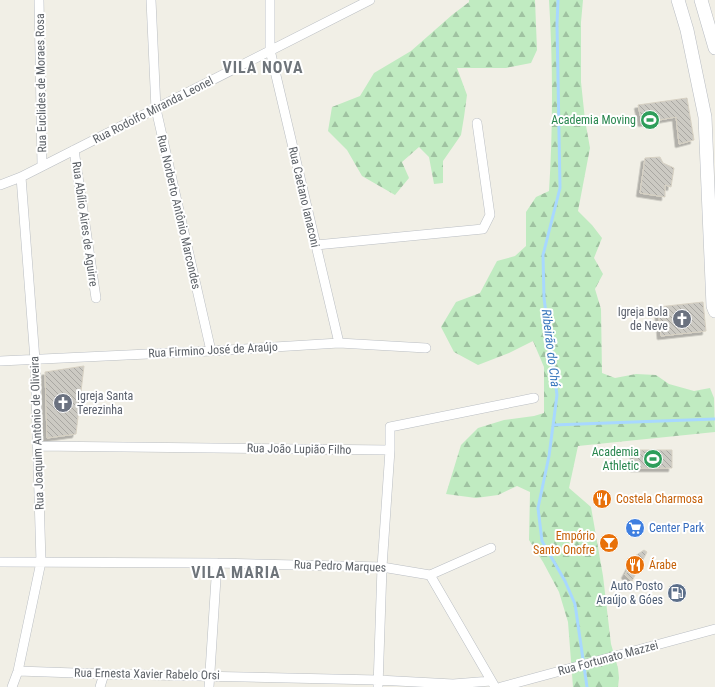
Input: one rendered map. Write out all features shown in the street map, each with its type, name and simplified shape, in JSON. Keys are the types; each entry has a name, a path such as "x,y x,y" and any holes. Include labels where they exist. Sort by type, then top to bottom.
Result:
{"main road":[{"path":"678,0 687,30 704,117 713,306 715,311"},
{"path":"701,0 715,48"}],"street":[{"name":"Rua Euclides de Moraes Rosa","path":"39,0 42,166"},
{"name":"Rua Norberto Antônio Marcondes","path":"151,0 156,109 211,351"},
{"name":"Rua Caetano Ianaconi","path":"270,0 270,50 339,343"},
{"name":"Rua Rodolfo Miranda Leonel","path":"0,185 21,177 370,0"},
{"path":"316,245 483,229 490,215 477,123"},
{"name":"Rua Abílio Aires de Aguirre","path":"74,150 96,298"},
{"name":"Rua Joaquim Antônio de Oliveira","path":"12,687 18,671 41,562 35,360 21,177"},
{"name":"Rua Firmino José de Araújo","path":"0,360 35,360 339,343 426,348"},
{"path":"378,683 382,566 390,450 390,427 534,398"},
{"name":"Rua João Lupião Filho","path":"37,446 390,450"},
{"path":"491,548 430,575 493,684"},
{"name":"Rua Pedro Marques","path":"0,562 217,563 382,566 430,575"},
{"path":"209,687 217,563"},
{"name":"Rua Fortunato Mazzei","path":"501,687 715,629"},
{"name":"Rua Ernesta Xavier Rabelo Orsi","path":"18,671 210,676 378,683 493,684"},
{"path":"100,687 104,674"}],"green space":[{"path":"469,0 535,0 537,50 531,63 506,68 457,68 467,95 461,135 443,161 443,183 434,184 429,157 419,147 402,162 409,178 395,195 362,176 347,150 328,131 332,107 360,96 374,73 411,51 469,2"},
{"path":"549,0 583,0 581,22 581,82 590,148 578,211 602,238 594,258 603,274 595,289 601,309 602,373 615,378 636,374 656,375 669,384 694,391 710,388 714,398 715,432 578,446 569,488 591,507 603,576 611,644 618,668 618,687 573,687 568,622 559,592 529,540 530,492 517,486 498,495 476,498 446,494 461,445 478,428 504,420 534,416 544,413 544,367 533,341 509,353 478,365 454,352 441,327 456,302 480,293 497,261 515,256 526,246 526,212 536,197 549,191 552,96"}],"building":[{"name":"Academia Moving","path":"687,98 694,140 679,144 676,117 642,123 638,105"},
{"path":"660,157 663,163 674,168 671,187 665,185 665,197 640,193 645,158"},
{"name":"Igreja Bola de Neve","path":"703,302 706,331 661,336 658,307"},
{"name":"Igreja Santa Terezinha","path":"84,366 76,434 47,438 45,372"},
{"name":"Academia Athletic","path":"634,450 672,450 672,468 634,468"},
{"name":"Árabe","path":"644,550 647,552 632,581 625,575 635,556"}],"waterway":[{"name":"Ribeirão do Chá","path":"558,0 557,24 560,188 543,255 544,298 557,395 549,456 538,508 542,541 565,581 575,604 587,687"},
{"path":"553,425 715,419"}],"place":[{"name":"Academia Moving","path":"650,120"},
{"name":"Igreja Bola de Neve","path":"682,319"},
{"name":"Igreja Santa Terezinha","path":"63,403"},
{"name":"Academia Athletic","path":"653,459"},
{"name":"Costela Charmosa","path":"602,499"},
{"name":"Center Park","path":"635,528"},
{"name":"Empório Santo Onofre","path":"609,543"},
{"name":"Árabe","path":"635,565"},
{"name":"Auto Posto Araújo & Góes","path":"677,593"}],"district":[{"name":"VILA NOVA","path":"263,67"},
{"name":"VILA MARIA","path":"236,572"}]}
